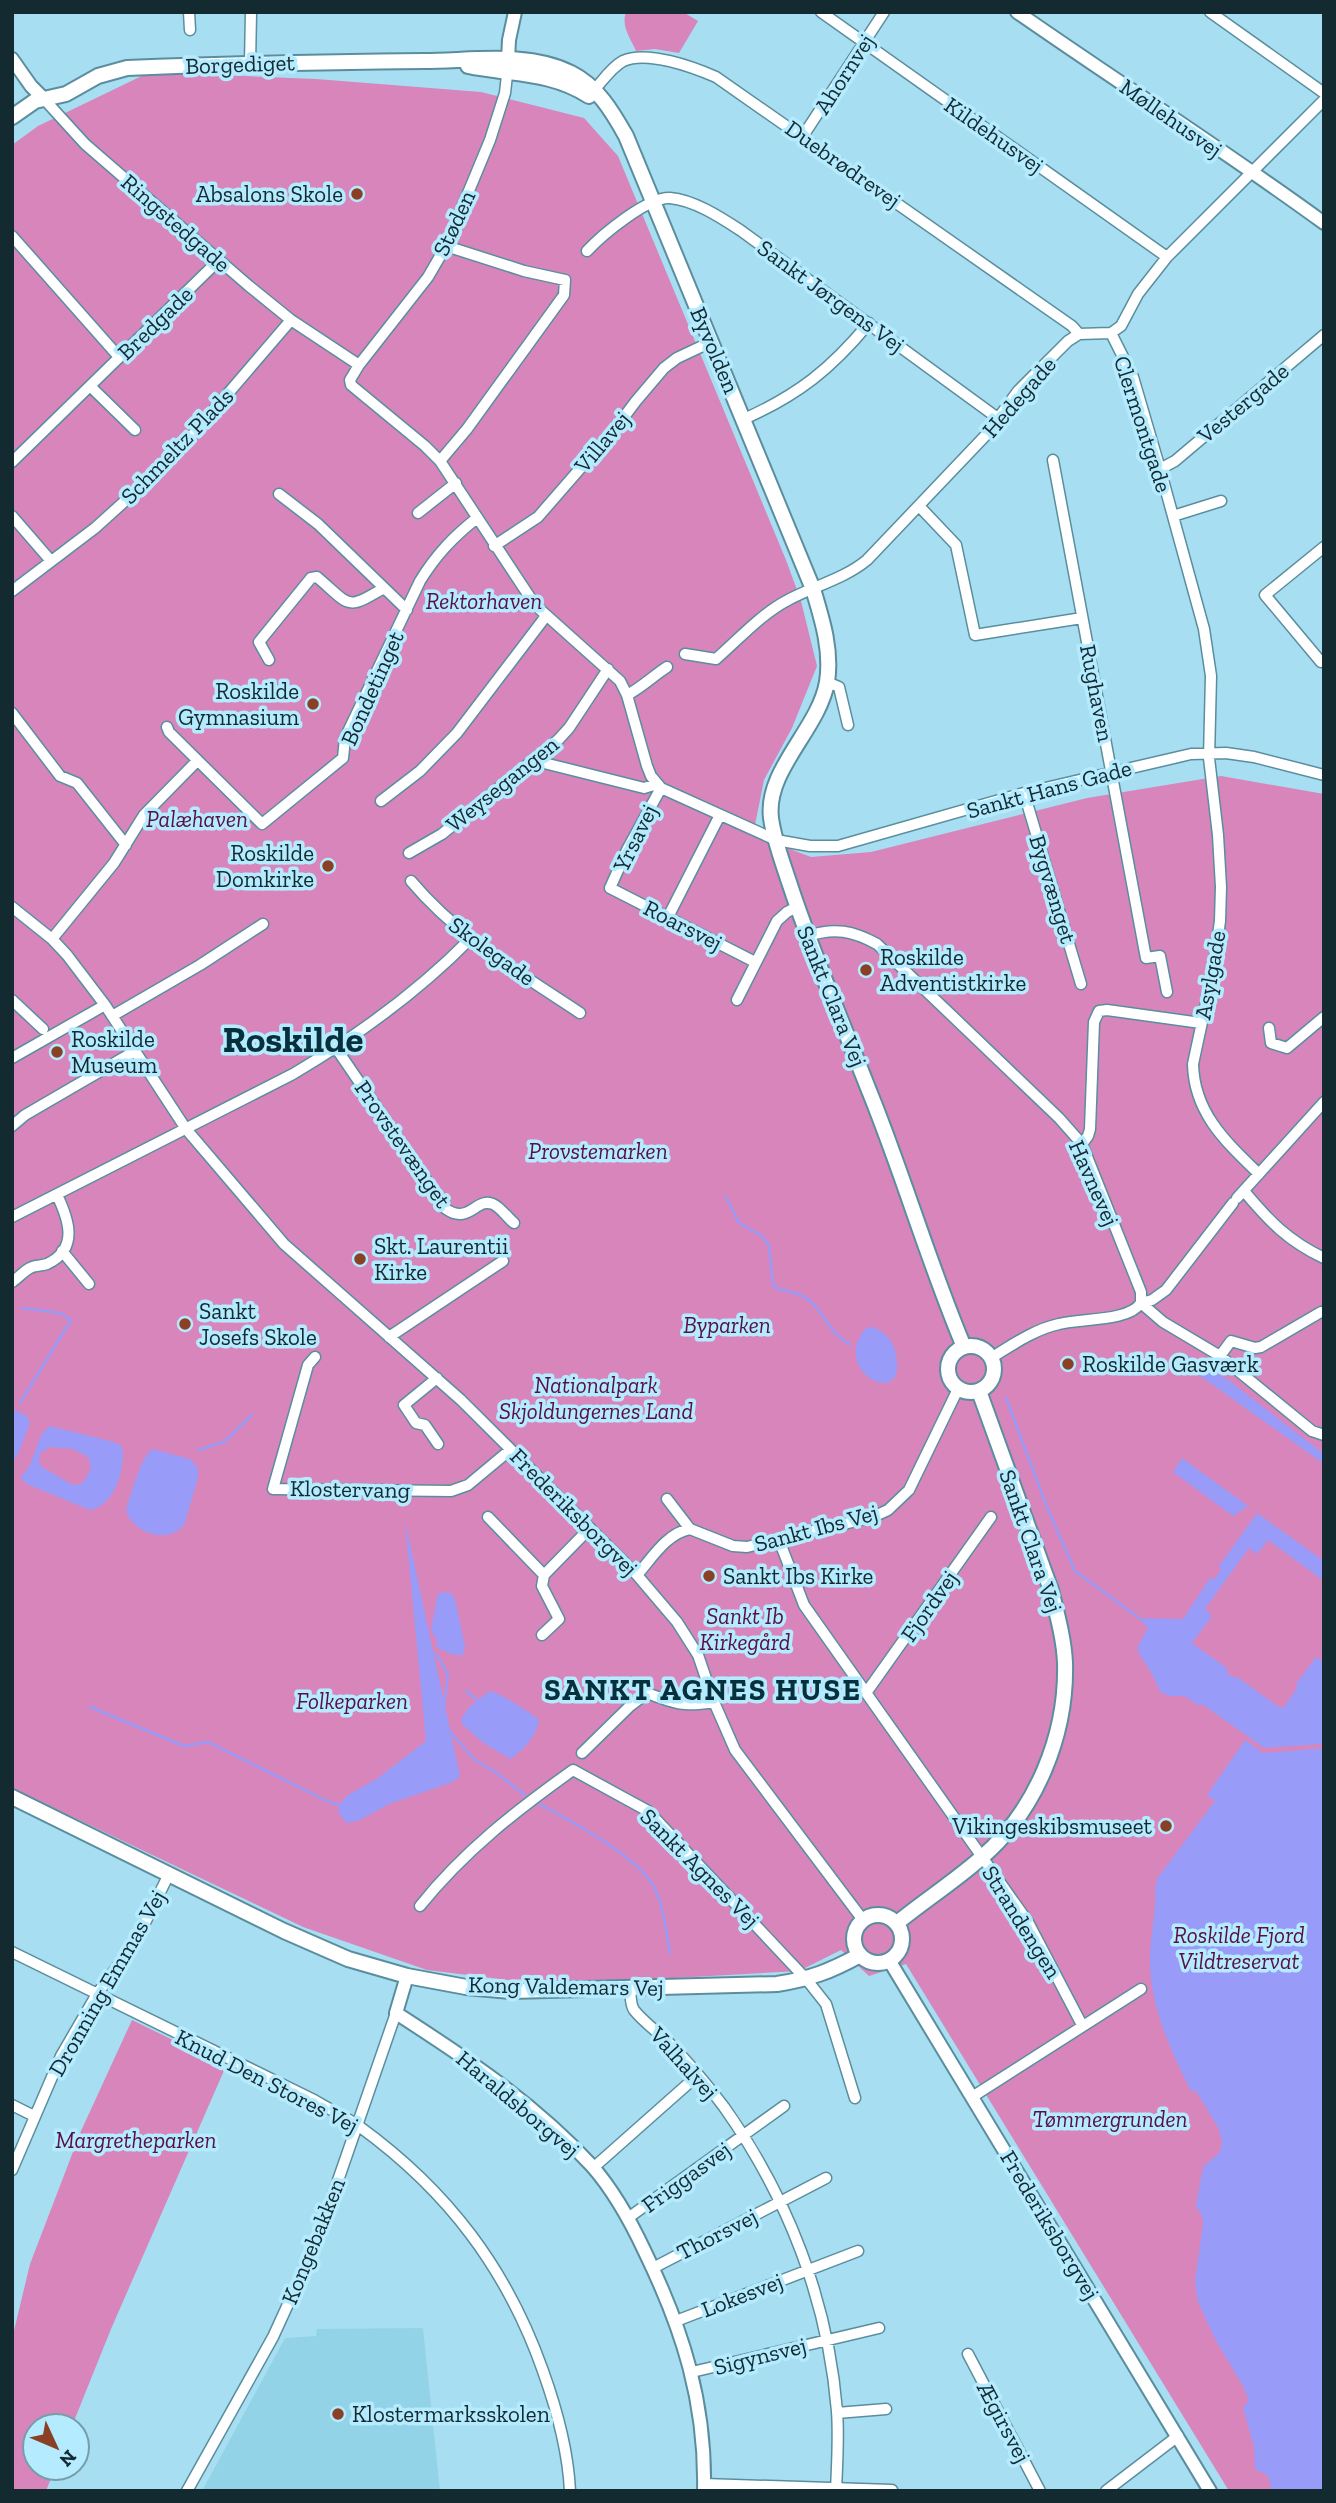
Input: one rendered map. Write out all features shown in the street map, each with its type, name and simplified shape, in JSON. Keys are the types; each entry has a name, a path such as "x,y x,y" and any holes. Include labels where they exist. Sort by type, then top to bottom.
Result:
{"main road":[{"name":"Borgediget","path":"12,117 27,106 66,94 98,76 127,68 442,61 508,66"},
{"name":"Byvolden","path":"508,66 549,64 570,72 595,89 626,136 813,589 825,633 828,655 827,682"},
{"name":"Byvolden","path":"508,66 573,86 612,114"},
{"name":"Sankt Clara Vej","path":"827,682 816,714 780,774 773,793 771,813 776,840 797,907 885,1129 964,1347"},
{"path":"964,1347 979,1348 991,1358 994,1364 993,1377 985,1388 972,1392 958,1389 950,1379 948,1366 956,1352 964,1347"},
{"name":"Sankt Clara Vej","path":"897,1923 982,1857 1009,1829 1029,1801 1046,1767 1057,1736 1064,1699 1065,1662 1060,1624 1051,1590 979,1391"},
{"name":"Kong Valdemars Vej","path":"12,1797 284,1931 348,1959 407,1976 466,1987 511,1990 630,1989 777,1984 807,1980 860,1955"},
{"path":"884,1915 897,1923 902,1944 889,1960 873,1962 860,1955 854,1933 863,1920 869,1916 884,1915"}],"street":[{"path":"190,12 190,30"},
{"path":"250,64 251,12"},
{"path":"508,66 509,40 515,12"},
{"name":"Kildehusvej","path":"821,12 1167,257"},
{"name":"Ahornvej","path":"803,136 884,12"},
{"name":"Møllehusvej","path":"1017,12 1324,223"},
{"path":"1210,12 1324,93"},
{"name":"Duebrødrevej","path":"595,89 616,66 635,58 688,65 722,80 1072,326 1079,334"},
{"name":"Ringstedgade","path":"12,60 31,86 85,144 291,320 359,365"},
{"name":"Støden","path":"440,461 419,440 351,385 351,380 359,365 421,286 446,246 491,140 505,93 508,66"},
{"path":"1079,334 1111,333 1126,319 1139,294 1167,257 1324,100"},
{"name":"Sankt Jørgens Vej","path":"653,203 668,198 691,204 740,230 999,419"},
{"path":"587,251 615,224 653,203"},
{"path":"12,236 119,357"},
{"path":"446,246 524,271 565,280 564,296 467,429 440,461 535,605 620,681 647,766 659,786 644,788 548,764 535,758"},
{"name":"Bredgade","path":"12,462 219,260"},
{"name":"Schmeltz Plads","path":"12,592 94,528 189,439 291,320"},
{"path":"744,419 801,390 826,371 869,323"},
{"name":"Clermontgade","path":"1111,333 1133,377 1204,629 1210,668 1209,752"},
{"name":"Hedegade","path":"684,654 716,659 763,617 786,601 859,566 986,436 1018,391 1068,341 1079,334"},
{"name":"Vestergade","path":"1160,469 1175,461 1324,335"},
{"name":"Villavej","path":"494,546 538,517 664,368 677,358 711,342"},
{"path":"90,386 135,430"},
{"name":"Rughaven","path":"1053,460 1146,958 1160,956 1167,992"},
{"path":"418,513 456,483"},
{"path":"279,494 318,524 407,610"},
{"name":"Clermontgade","path":"1173,516 1221,501"},
{"path":"919,506 956,545 975,635 1082,618"},
{"path":"12,516 51,561"},
{"name":"Bondetinget","path":"197,761 262,824 343,758 345,738 434,558 447,542 477,518"},
{"path":"1320,657 1265,595 1324,547"},
{"path":"269,660 259,642 311,578 317,578 347,603 357,604 384,588"},
{"path":"381,800 420,771 457,733 546,616"},
{"path":"626,695 636,691 649,678 667,667"},
{"name":"Weysegangen","path":"410,853 442,834 569,728 608,669"},
{"path":"827,682 839,687 848,725"},
{"path":"12,713 60,776 76,783 126,845"},
{"path":"52,939 126,845 144,815 197,761 167,727"},
{"name":"Sankt Hans Gade","path":"659,786 776,840 810,846 838,846 1024,793 1191,754 1209,752 1254,757 1323,774"},
{"name":"Asylgade","path":"1209,752 1209,775 1218,835 1220,921 1213,971 1193,1064 1193,1079 1198,1100 1207,1118 1223,1139 1259,1174"},
{"name":"Yrsavej","path":"610,888 659,786"},
{"name":"Bygvænget","path":"1024,793 1081,984"},
{"path":"668,917 720,815"},
{"name":"Skolegade","path":"411,881 448,922 580,1013"},
{"name":"Roarsvej","path":"610,888 755,962"},
{"name":"Frederiksborgvej","path":"12,907 52,939 105,1005 186,1129 290,1250 437,1378 637,1575 677,1622 694,1647 731,1743 746,1768 863,1920"},
{"path":"737,1000 777,921 797,907"},
{"path":"112,1016 200,965 263,924"},
{"name":"Havnevej","path":"808,936 845,930 877,944 1059,1118 1082,1144 1141,1292 1141,1303"},
{"path":"12,1217 293,1074 336,1048 421,985 470,939"},
{"path":"12,1000 43,1029"},
{"path":"12,1058 105,1005"},
{"path":"1082,1144 1090,1129 1094,1022 1099,1012 1107,1010 1201,1023"},
{"path":"1269,1028 1271,1043 1287,1048 1324,1017"},
{"name":"Provstevænget","path":"336,1048 446,1209 454,1215 460,1215 486,1203 493,1204 514,1223"},
{"path":"12,1126 25,1115 135,1051"},
{"path":"991,1358 1037,1332 1058,1324 1125,1314 1166,1290 1238,1197 1324,1102"},
{"path":"12,1282 31,1268 48,1263 67,1246 69,1233 64,1210 57,1195"},
{"path":"1238,1197 1299,1246 1324,1258"},
{"path":"62,1251 89,1284"},
{"path":"389,1337 503,1261"},
{"path":"1141,1303 1163,1322 1220,1356 1312,1431 1324,1435"},
{"path":"1220,1356 1231,1342 1261,1347 1321,1312"},
{"name":"Klostervang","path":"314,1357 308,1365 273,1489 451,1490 468,1485 510,1450"},
{"path":"437,1378 404,1405 416,1423 425,1425 438,1444"},
{"name":"Sankt Ibs Vej","path":"690,1529 733,1546 747,1547 873,1517 897,1503 909,1490 958,1389"},
{"path":"637,1575 677,1532 690,1529 667,1499"},
{"path":"488,1517 544,1575"},
{"name":"Fjordvej","path":"866,1693 991,1517"},
{"path":"542,1635 559,1619 542,1586 544,1575 590,1528"},
{"name":"Strandengen","path":"779,1540 804,1605 1028,1922 1082,2025"},
{"path":"582,1752 647,1693 678,1705 714,1702"},
{"name":"Sankt Agnes Vej","path":"420,1906 442,1878 473,1848 573,1770 648,1811 807,1980 826,2004 855,2098"},
{"name":"Dronning Emmas Vej","path":"12,2170 61,2056 96,1994 135,1943 169,1874"},
{"name":"Knud Den Stores Vej","path":"12,1952 304,2095 358,2126 395,2155 453,2210 494,2268 523,2318 558,2415 570,2491"},
{"name":"Frederiksborgvej","path":"889,1960 1210,2491"},
{"name":"Kongebakken","path":"187,2491 287,2307 317,2241 407,1976"},
{"name":"Valhalvej","path":"630,1989 634,2009 698,2075 743,2135 765,2169 780,2201 808,2269 827,2339 837,2413 836,2489"},
{"path":"972,2097 1141,1989"},
{"name":"Haraldsborgvej","path":"396,2013 469,2060 529,2107 593,2168 628,2218 677,2321 692,2372 701,2420 704,2487"},
{"path":"593,2168 698,2075"},
{"path":"12,2105 34,2116"},
{"path":"743,2135 784,2106"},
{"name":"Friggasvej","path":"628,2218 743,2135"},
{"path":"780,2201 826,2178"},
{"name":"Thorsvej","path":"653,2268 780,2201"},
{"path":"808,2269 858,2250"},
{"name":"Lokesvej","path":"677,2321 808,2269"},
{"path":"827,2339 879,2328"},
{"name":"Sigynsvej","path":"692,2372 827,2339"},
{"name":"Ægirsvej","path":"968,2354 1040,2491"},
{"path":"837,2413 886,2409"},
{"path":"1106,2491 1178,2436"},
{"path":"704,2487 892,2490"}],"shaded area":[{"name":"Klostermarksskolen","path":"423,2328 440,2491 202,2491 285,2338 316,2336 317,2329"}],"green space":[{"path":"626,12 683,12 698,21 679,53 655,49 636,51 625,27"},
{"name":"Nationalpark Skjoldungernes Land","path":"150,72 316,79 481,92 584,118 618,156 786,560 801,601 817,666 792,728 764,780 753,835 811,857 871,852 1087,798 1221,776 1324,794 1324,2491 1229,2491 906,1964 869,1976 841,1950 799,1971 548,1985 427,1970 303,1927 12,1788 12,145 38,126"},
{"name":"Margretheparken","path":"132,2020 226,2066 78,2412 21,2412 21,2482 50,2482 46,2491 12,2491 12,2339 30,2264 81,2131"}],"water":[{"path":"873,1327 889,1338 895,1350 897,1372 891,1381 882,1383 871,1379 856,1358 857,1344 866,1328"},
{"path":"1187,1355 1227,1379 1324,1454 1324,1464 1182,1363"},
{"path":"12,1409 26,1415 30,1423 12,1463"},
{"path":"50,1426 122,1446 122,1465 117,1485 99,1507 90,1510 22,1480 21,1476 29,1467 42,1433","holes":["50,1447 73,1449 88,1457 91,1468 83,1483 73,1485 39,1463 40,1453"]},
{"path":"152,1449 190,1459 198,1468 198,1478 184,1525 169,1534 151,1534 142,1530 129,1517 126,1509 140,1468"},
{"path":"1182,1458 1248,1506 1233,1516 1173,1472"},
{"path":"1257,1513 1324,1561 1324,1581 1268,1540 1257,1554 1249,1548 1205,1609 1212,1616 1192,1643 1228,1669 1226,1672 1234,1678 1236,1676 1280,1708 1284,1707 1297,1688 1296,1684 1316,1657 1324,1662 1324,1744 1264,1748 1202,1704 1200,1706 1184,1696 1161,1693 1138,1652 1138,1646 1148,1628 1139,1618 1183,1619 1210,1578 1214,1579 1221,1570 1219,1566"},
{"path":"405,1521 460,1776 453,1782 389,1804 360,1820 347,1823 339,1814 339,1805 348,1795 378,1778 426,1741"},
{"path":"441,1592 451,1593 455,1599 465,1647 463,1655 454,1655 437,1648 437,1640 431,1631 437,1597"},
{"path":"490,1691 508,1699 539,1720 529,1742 510,1759 482,1742 461,1723 468,1709"},
{"name":"Roskilde Fjord Vildtreservat","path":"1245,1740 1263,1753 1324,1748 1324,2491 1272,2491 1268,2476 1255,2469 1254,2447 1243,2407 1249,2401 1198,2302 1195,2282 1203,2224 1196,2206 1203,2167 1220,2152 1222,2143 1219,2129 1196,2091 1191,2091 1169,2043 1157,2009 1151,1974 1150,1948 1155,1886 1158,1882 1156,1880 1215,1801 1207,1795"}],"waterway":[{"path":"726,1197 739,1223 762,1236 769,1246 773,1284 776,1288 808,1299 837,1335 850,1344"},
{"path":"20,1403 71,1320 60,1313 22,1308"},
{"path":"1006,1398 1047,1507 1075,1571 1139,1618"},
{"path":"198,1450 224,1442 252,1415"},
{"path":"431,1653 436,1654 448,1674 444,1706"},
{"path":"466,1691 477,1700"},
{"path":"90,1707 184,1746 208,1742 339,1805"},
{"path":"448,1729 475,1760 525,1795"},
{"path":"536,1802 602,1840 647,1877 661,1904 670,1953"}],"place":[{"name":"Absalons Skole","path":"357,194"},
{"name":"Roskilde Gymnasium","path":"313,704"},
{"name":"Roskilde Domkirke","path":"328,866"},
{"name":"Roskilde Adventistkirke","path":"866,970"},
{"name":"Roskilde Museum","path":"57,1052"},
{"name":"Skt. Laurentii Kirke","path":"360,1259"},
{"name":"Sankt Josefs Skole","path":"185,1324"},
{"name":"Roskilde Gasværk","path":"1068,1364"},
{"name":"Sankt Ibs Kirke","path":"709,1576"},
{"name":"Vikingeskibsmuseet","path":"1166,1826"},
{"name":"Klostermarksskolen","path":"338,2414"}],"district":[{"name":"Roskilde","path":"293,1039"},
{"name":"SANKT AGNES HUSE","path":"703,1690"}],"park label":[{"name":"Rektorhaven","path":"484,601"},
{"name":"Palæhaven","path":"197,819"},
{"name":"Provstemarken","path":"598,1151"},
{"name":"Byparken","path":"727,1325"},
{"name":"Sankt Ib Kirkegård","path":"745,1629"},
{"name":"Folkeparken","path":"352,1701"},
{"name":"Tømmergrunden","path":"1110,2119"}]}
